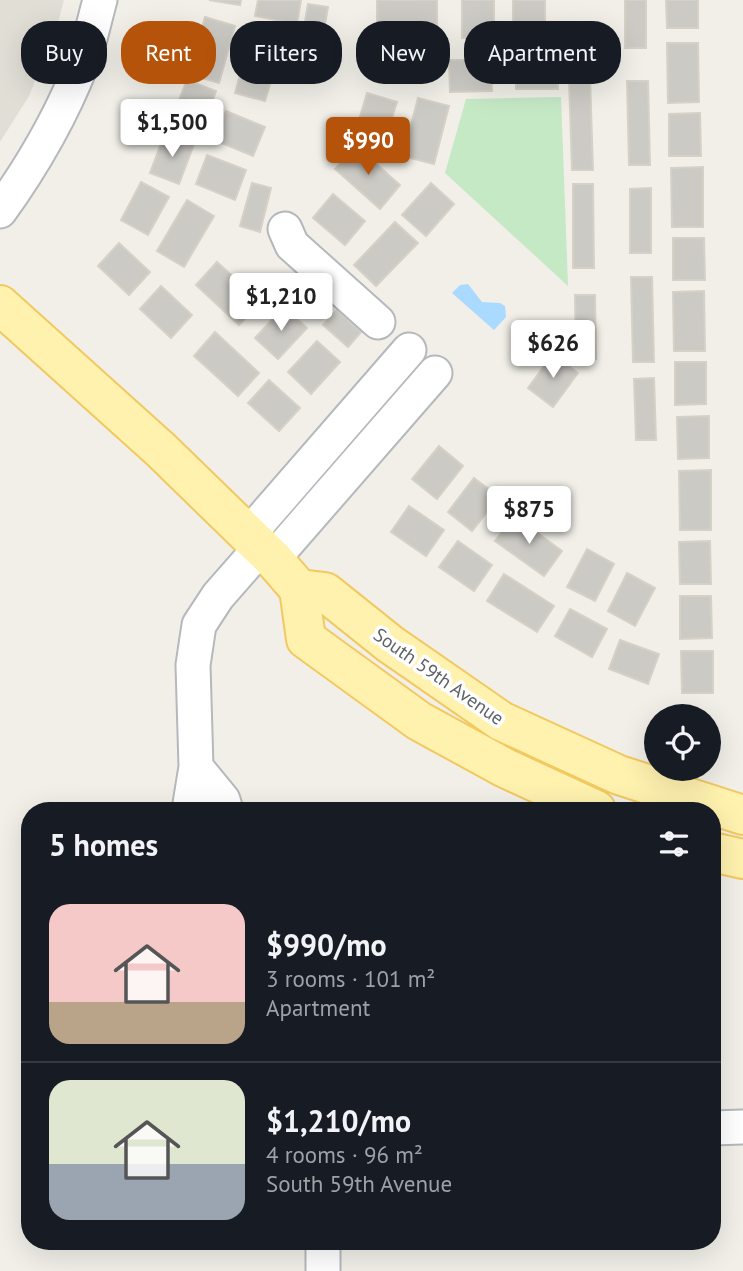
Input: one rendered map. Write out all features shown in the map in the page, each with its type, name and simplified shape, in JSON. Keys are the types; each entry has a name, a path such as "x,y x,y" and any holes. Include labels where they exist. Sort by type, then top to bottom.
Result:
{"main road":[{"path":"0,306 161,450 261,547 299,589 306,639 419,721 505,768 579,802"},
{"name":"South 59th Avenue","path":"299,589 325,592 390,644 501,721 619,775 703,802"},
{"name":"South 59th Avenue","path":"721,808 743,815"},
{"path":"721,854 743,859"}],"street":[{"path":"0,211 34,163 63,106 83,61 100,0"},
{"path":"285,229 292,245 378,322"},
{"path":"261,547 409,350"},
{"path":"190,802 196,767 193,665 199,625 218,596 261,547 435,373"},
{"path":"196,767 224,802"},
{"path":"721,1128 743,1127"},
{"path":"323,1250 323,1271"}],"shaded area":[{"path":"0,0 64,0 58,21 21,21 21,84 34,84 0,142"}],"green space":[{"path":"561,97 568,286 445,173 466,99"}],"water":[{"path":"468,284 482,302 505,306 506,317 494,330 452,293 460,285"}],"building":[{"path":"209,0 241,0 240,5"},
{"path":"258,0 301,0 298,21 255,16"},
{"path":"377,0 437,0 437,21 377,21"},
{"path":"462,0 494,0 494,21 464,21 462,38"},
{"path":"513,0 545,0 545,21 513,21"},
{"path":"625,0 646,0 646,48 625,48"},
{"path":"666,0 698,0 698,28 667,28"},
{"path":"308,4 328,7 326,21 305,21"},
{"path":"205,17 230,24 230,44 219,83 216,82 216,21 204,21"},
{"path":"667,43 698,43 699,102 668,103"},
{"path":"450,60 464,60 464,84 492,84 492,91 450,92"},
{"path":"627,81 648,81 650,165 629,165"},
{"path":"185,84 198,84 216,91 201,131 171,120"},
{"path":"237,84 270,84 265,101 235,93"},
{"path":"516,84 558,84 558,89 516,89"},
{"path":"569,84 590,84 593,170 572,170"},
{"path":"367,93 397,102 384,143 355,133"},
{"path":"418,98 449,106 434,164 403,156"},
{"path":"226,111 265,127 253,156 214,140"},
{"path":"700,113 701,156 669,156 669,114"},
{"path":"165,133 194,144 179,184 150,173"},
{"path":"356,146 400,185 380,209 335,169"},
{"path":"207,155 246,170 235,200 196,184"},
{"path":"703,167 703,227 672,227 671,168"},
{"path":"141,182 169,197 148,235 121,220"},
{"path":"252,183 271,188 260,232 240,226"},
{"path":"431,183 454,204 426,236 402,215"},
{"path":"573,184 593,184 594,268 573,268"},
{"path":"651,188 651,253 630,253 630,189"},
{"path":"333,194 365,221 345,245 313,218"},
{"path":"187,200 214,216 184,267 157,251"},
{"path":"395,222 418,243 376,286 354,265"},
{"path":"673,238 704,238 705,280 673,280"},
{"path":"119,243 150,272 129,295 98,266"},
{"path":"217,262 261,302 239,325 196,285"},
{"path":"631,277 652,277 654,362 633,362"},
{"path":"161,286 192,315 171,338 140,309"},
{"path":"704,291 705,351 674,351 673,292"},
{"path":"575,295 595,295 596,359 576,359"},
{"path":"284,307 307,328 278,359 255,338"},
{"path":"337,310 361,332 348,347 323,325"},
{"path":"215,332 259,373 238,396 194,356"},
{"path":"317,341 340,362 311,394 288,372"},
{"path":"553,354 578,373 553,407 528,388"},
{"path":"675,362 706,362 706,404 675,405"},
{"path":"654,378 656,440 636,440 634,379"},
{"path":"269,380 300,408 279,431 248,403"},
{"path":"709,416 709,458 678,459 677,417"},
{"path":"439,446 463,466 437,499 412,479"},
{"path":"711,470 711,530 680,530 679,471"},
{"path":"474,478 499,497 472,531 448,512"},
{"path":"409,506 444,530 426,556 391,532"},
{"path":"514,516 562,551 544,576 495,541"},
{"path":"458,541 492,565 474,591 439,567"},
{"path":"710,541 711,584 680,584 679,542"},
{"path":"587,549 614,564 595,601 567,587"},
{"path":"627,573 655,588 635,626 608,611"},
{"path":"504,574 554,606 537,632 487,601"},
{"path":"680,596 711,596 712,638 680,639"},
{"path":"570,609 607,629 592,657 555,636"},
{"path":"620,640 659,654 648,684 609,669"},
{"path":"681,651 713,651 713,693 682,693"}]}
